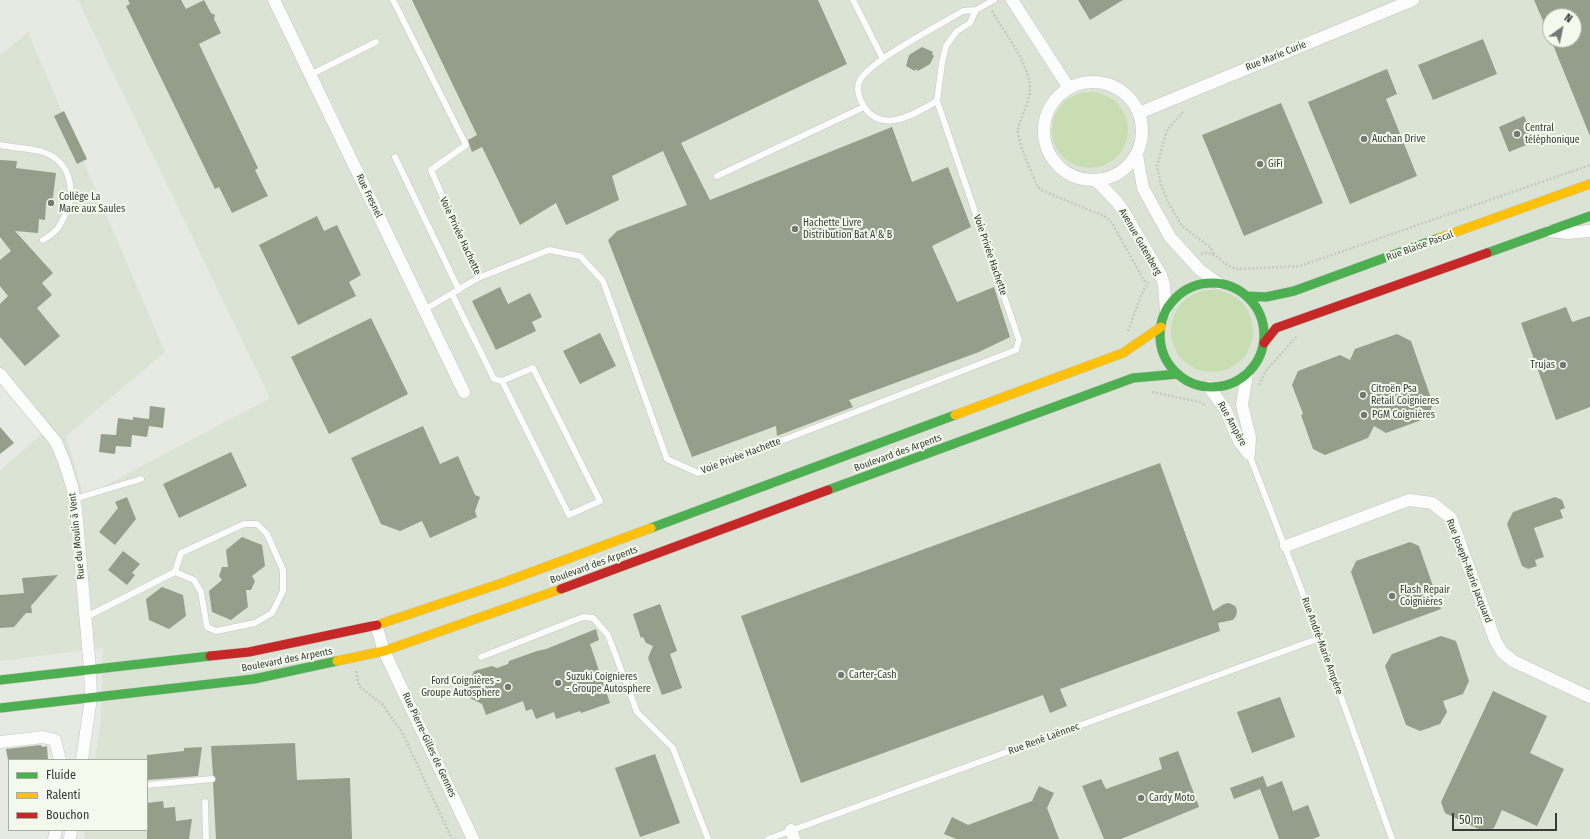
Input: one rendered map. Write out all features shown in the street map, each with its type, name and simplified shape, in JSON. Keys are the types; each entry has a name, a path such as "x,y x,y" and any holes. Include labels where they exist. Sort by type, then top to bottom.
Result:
{"street":[{"name":"Rue Fresnel","path":"274,0 464,392"},
{"path":"1012,0 1069,88"},
{"name":"Rue Marie Curie","path":"1139,113 1413,0"},
{"path":"1085,82 1102,82 1118,88 1130,98 1139,113 1143,127 1142,142 1137,155 1128,167 1114,176 1097,181 1081,179 1065,172 1053,161 1046,146 1043,129 1047,112 1056,98 1069,88 1085,82"},
{"path":"1137,155 1143,188 1170,236 1200,270 1218,283"},
{"name":"Avenue Gutenberg","path":"1097,181 1117,202 1124,212 1161,275 1164,285 1166,311"},
{"name":"Rue Blaise Pascal","path":"1247,296 1266,297 1294,291 1590,184"},
{"path":"1264,343 1276,328 1590,216"},
{"path":"1549,231 1568,233 1590,231"},
{"path":"1218,283 1236,288 1247,296 1257,308 1264,325 1264,343 1256,364 1247,374 1234,382 1222,386 1209,387 1192,383 1178,374 1164,356 1161,342 1161,327 1166,311 1180,294 1193,287 1218,283"},
{"name":"Boulevard des Arpents","path":"0,680 90,668 249,652 376,625 502,583 1123,353 1161,327"},
{"name":"Rue du Moulin à Vent","path":"0,374 56,442 64,461 74,499 86,617 91,698 82,759"},
{"name":"Boulevard des Arpents","path":"0,708 254,679 384,651 510,608 1134,378 1178,374"},
{"name":"Rue Ampère","path":"1247,374 1242,405 1250,437 1249,454"},
{"name":"Rue Ampère","path":"1209,387 1225,409 1239,441 1249,454"},
{"name":"Rue Joseph-Marie Jacquard","path":"1286,546 1409,500 1432,503 1451,518 1496,640 1502,652 1513,661 1590,697"},
{"name":"Rue Pierre-Gilles de Gennes","path":"376,625 384,651 473,839"},
{"path":"0,742 43,736 55,740 60,759"}],"lane":[{"name":"Voie Privée Hachette","path":"394,0 466,145 431,170 478,278 549,250 580,256 603,281 667,459 698,473 1016,350 1019,340 937,101 942,63 946,46 958,31 970,23 976,10"},
{"path":"853,0 883,59"},
{"name":"Voie Privée Hachette","path":"864,107 858,88 860,80 867,72 883,59 963,11 976,10 991,2"},
{"path":"310,75 376,42"},
{"path":"717,176 864,107 876,118 890,121 906,118 937,101"},
{"path":"0,145 44,152 60,163 67,172 72,186 70,202 64,219 56,231 42,240"},
{"path":"395,157 459,290"},
{"path":"424,310 478,278"},
{"path":"452,294 494,379 502,381 533,368 600,501 569,515 502,381"},
{"name":"Rue André-Marie Ampère","path":"1249,454 1286,546 1392,839"},
{"path":"74,499 141,479"},
{"path":"86,617 175,572 181,553 244,524 257,524 267,534 283,570 283,592 272,613 255,623 216,631 207,627 202,592 194,580 175,572"},
{"path":"481,657 583,617 593,618 608,635 637,712 673,748 708,839"},
{"name":"Rue René Laënnec","path":"768,839 793,835 1320,638"},
{"path":"148,786 212,779"},
{"path":"205,802 206,839"}],"path":[{"path":"991,2 1027,74 1030,87 1029,95 1017,133 1021,147 1038,187 1041,190 1106,217 1112,223 1148,283 1143,291 1129,329 1126,333"},
{"path":"1183,112 1167,130 1158,166 1161,185 1168,202 1182,226 1210,248 1215,255 1229,266 1237,269 1300,266 1590,165"},
{"path":"1199,255 1204,252 1215,255"},
{"path":"1256,390 1265,372 1300,332"},
{"path":"1145,391 1200,402 1210,408"},
{"path":"353,657 359,686 382,704 402,732 452,839"}],"shaded area":[{"path":"78,0 1590,0 1590,839 84,839 85,831 148,831 148,759 95,759 101,719 103,648 0,661 0,471 46,430 0,374 0,55 28,32 165,352 66,436 84,497 270,398"}],"green space":[{"path":"1090,92 1104,95 1117,103 1125,116 1128,130 1125,144 1117,157 1104,165 1090,168 1076,165 1063,157 1055,144 1052,130 1055,116 1063,103 1076,95"},
{"path":"1204,290 1220,290 1235,297 1246,308 1253,323 1253,339 1250,347 1241,360 1228,369 1220,372 1204,372 1189,365 1178,354 1171,339 1171,323 1178,308 1189,297"}],"building":[{"path":"128,0 181,0 186,9 204,0 211,13 215,15 214,19 221,33 199,44 258,168 255,170 268,196 232,213 219,187 215,189 126,6 130,4"},
{"name":"Hachette Livre Distribution Bat A & B","path":"412,0 818,0 847,64 681,143 710,200 892,127 912,182 948,167 971,227 932,246 957,302 994,287 1010,337 979,352 849,400 853,407 777,436 776,426 692,457 608,240 617,231 687,205 663,151 612,176 619,200 566,225 556,203 520,225 482,147 472,152 468,140 477,135"},
{"path":"1078,0 1123,0 1090,20"},
{"path":"1534,0 1590,0 1590,136 1554,48 1582,48 1582,8 1542,8 1542,18"},
{"path":"1483,39 1497,74 1433,100 1418,65"},
{"path":"922,47 933,52 932,54 934,56 930,64 918,71 916,69 915,71 906,66 909,55"},
{"path":"1387,69 1397,94 1386,99 1417,176 1350,204 1308,102"},
{"path":"1281,103 1323,203 1244,236 1202,135"},
{"path":"64,111 87,159 77,164 54,116"},
{"name":"Central téléphonique","path":"1524,116 1536,141 1509,152 1499,127"},
{"path":"0,160 17,161 16,168 56,173 52,205 46,204 45,220 39,219 38,233 15,231 53,273 42,283 52,295 37,308 60,336 25,366 0,337 0,304 8,296 0,286 0,260 11,251 0,237"},
{"path":"317,216 324,231 337,225 361,275 349,282 356,296 298,325 259,245"},
{"path":"500,287 508,304 530,293 542,317 532,322 536,331 496,350 472,301"},
{"name":"Trujas","path":"1566,307 1572,322 1590,316 1590,407 1556,420 1521,323"},
{"path":"371,318 408,394 329,434 291,357"},
{"path":"600,333 616,366 580,384 563,351"},
{"name":"Citroën Psa Retail Coignieres","path":"1397,334 1411,341 1433,404 1427,418 1386,433 1374,426 1368,438 1325,455 1313,449 1301,415 1303,414 1292,385 1298,371 1340,355 1350,360 1355,349"},
{"path":"150,406 165,408 163,428 149,426 147,437 132,435 131,447 116,446 115,454 99,452 101,434 116,435 118,418 133,420 133,417 149,419"},
{"path":"423,426 440,464 458,456 475,495 480,497 475,511 477,517 430,538 422,521 400,531 381,524 351,458"},
{"path":"0,427 14,443 0,454"},
{"path":"231,452 247,486 179,518 163,484"},
{"path":"1160,463 1213,611 1224,604 1229,603 1235,606 1237,610 1236,616 1233,620 1218,623 1220,631 1060,689 1067,706 1050,713 1043,695 801,783 741,616"},
{"path":"127,497 136,519 115,545 99,532 118,508 115,502"},
{"path":"1555,497 1562,500 1565,508 1560,510 1563,518 1534,528 1544,557 1535,560 1537,566 1528,569 1522,566 1507,524 1513,512"},
{"path":"242,537 262,545 265,566 252,576 255,581 251,590 246,590 248,607 231,620 212,612 209,591 222,580 219,576 222,567 228,567 226,550"},
{"path":"1410,542 1419,546 1441,609 1373,634 1351,572 1356,561"},
{"path":"123,551 140,564 132,573 135,575 127,585 108,570"},
{"path":"58,575 31,606 32,613 26,613 14,627 0,628 0,595 24,593 22,578"},
{"path":"162,587 183,595 186,616 169,629 149,620 146,599"},
{"path":"660,604 677,651 670,654 682,688 662,695 648,658 653,646 646,643 643,637 641,638 633,614"},
{"path":"596,629 599,640 590,644 610,703 581,713 580,711 556,719 554,712 536,719 532,709 526,711 523,701 486,715 482,704 464,695 474,671 492,666 497,668 508,664 509,661 546,649"},
{"path":"1441,636 1456,641 1469,681 1463,694 1443,701 1447,712 1440,724 1420,731 1406,725 1385,666 1392,654"},
{"path":"1493,691 1547,716 1530,753 1564,769 1537,826 1502,810 1494,828 1483,831 1445,813 1441,802"},
{"path":"1280,697 1295,737 1252,753 1237,712"},
{"path":"295,743 297,780 350,778 352,839 216,839 213,783 216,779 213,775 211,746"},
{"path":"41,745 42,747 47,746 48,759 8,760 6,749"},
{"path":"202,747 198,776 148,780 147,755 184,751 184,748"},
{"name":"Cardy Moto","path":"1178,751 1199,807 1121,839 1104,839 1082,786 1101,779 1106,789 1162,769 1159,758"},
{"path":"655,754 680,823 640,837 615,768"},
{"path":"1263,776 1267,787 1282,781 1293,811 1308,805 1320,836 1313,839 1279,839 1260,789 1234,799 1230,788"},
{"path":"1039,786 1054,793 1047,808 1059,839 956,839 944,834 952,817 968,825 1032,801"},
{"path":"163,801 164,808 175,807 176,821 192,819 189,839 147,839 148,803"}],"traffic: fast":[{"path":"1487,253 1590,216"},
{"path":"1247,296 1266,297 1294,291 1439,238"},
{"path":"1212,283 1232,287 1249,298 1260,315 1264,335 1260,355 1249,372 1232,383 1212,387 1192,383 1175,372 1164,355 1160,335 1164,315 1175,298 1192,287 1212,283"},
{"path":"828,490 1133,378 1178,374"},
{"path":"651,528 955,415"},
{"path":"0,680 210,656"},
{"path":"0,708 254,679 337,661"}],"traffic: slow":[{"path":"1439,238 1590,184"},
{"path":"955,415 1123,353 1161,327"},
{"path":"377,625 502,583 651,528"},
{"path":"337,661 384,651 561,589"}],"traffic: jam":[{"path":"1264,343 1276,328 1487,253"},
{"path":"561,589 828,490"},
{"path":"210,656 249,652 377,625"}],"place":[{"name":"Central téléphonique","path":"1517,134"},
{"name":"Auchan Drive","path":"1364,139"},
{"name":"GiFi","path":"1260,164"},
{"name":"Collège La Mare aux Saules","path":"51,203"},
{"name":"Hachette Livre Distribution Bat A & B","path":"795,229"},
{"name":"Trujas","path":"1563,365"},
{"name":"Citroën Psa Retail Coignieres","path":"1363,395"},
{"name":"PGM Coignières","path":"1364,415"},
{"name":"Flash Repair Coignières","path":"1392,596"},
{"name":"Carter-Cash","path":"841,675"},
{"name":"Suzuki Coignieres - Groupe Autosphere","path":"558,683"},
{"name":"Ford Coignières - Groupe Autosphere","path":"508,687"},
{"name":"Cardy Moto","path":"1141,798"}]}
